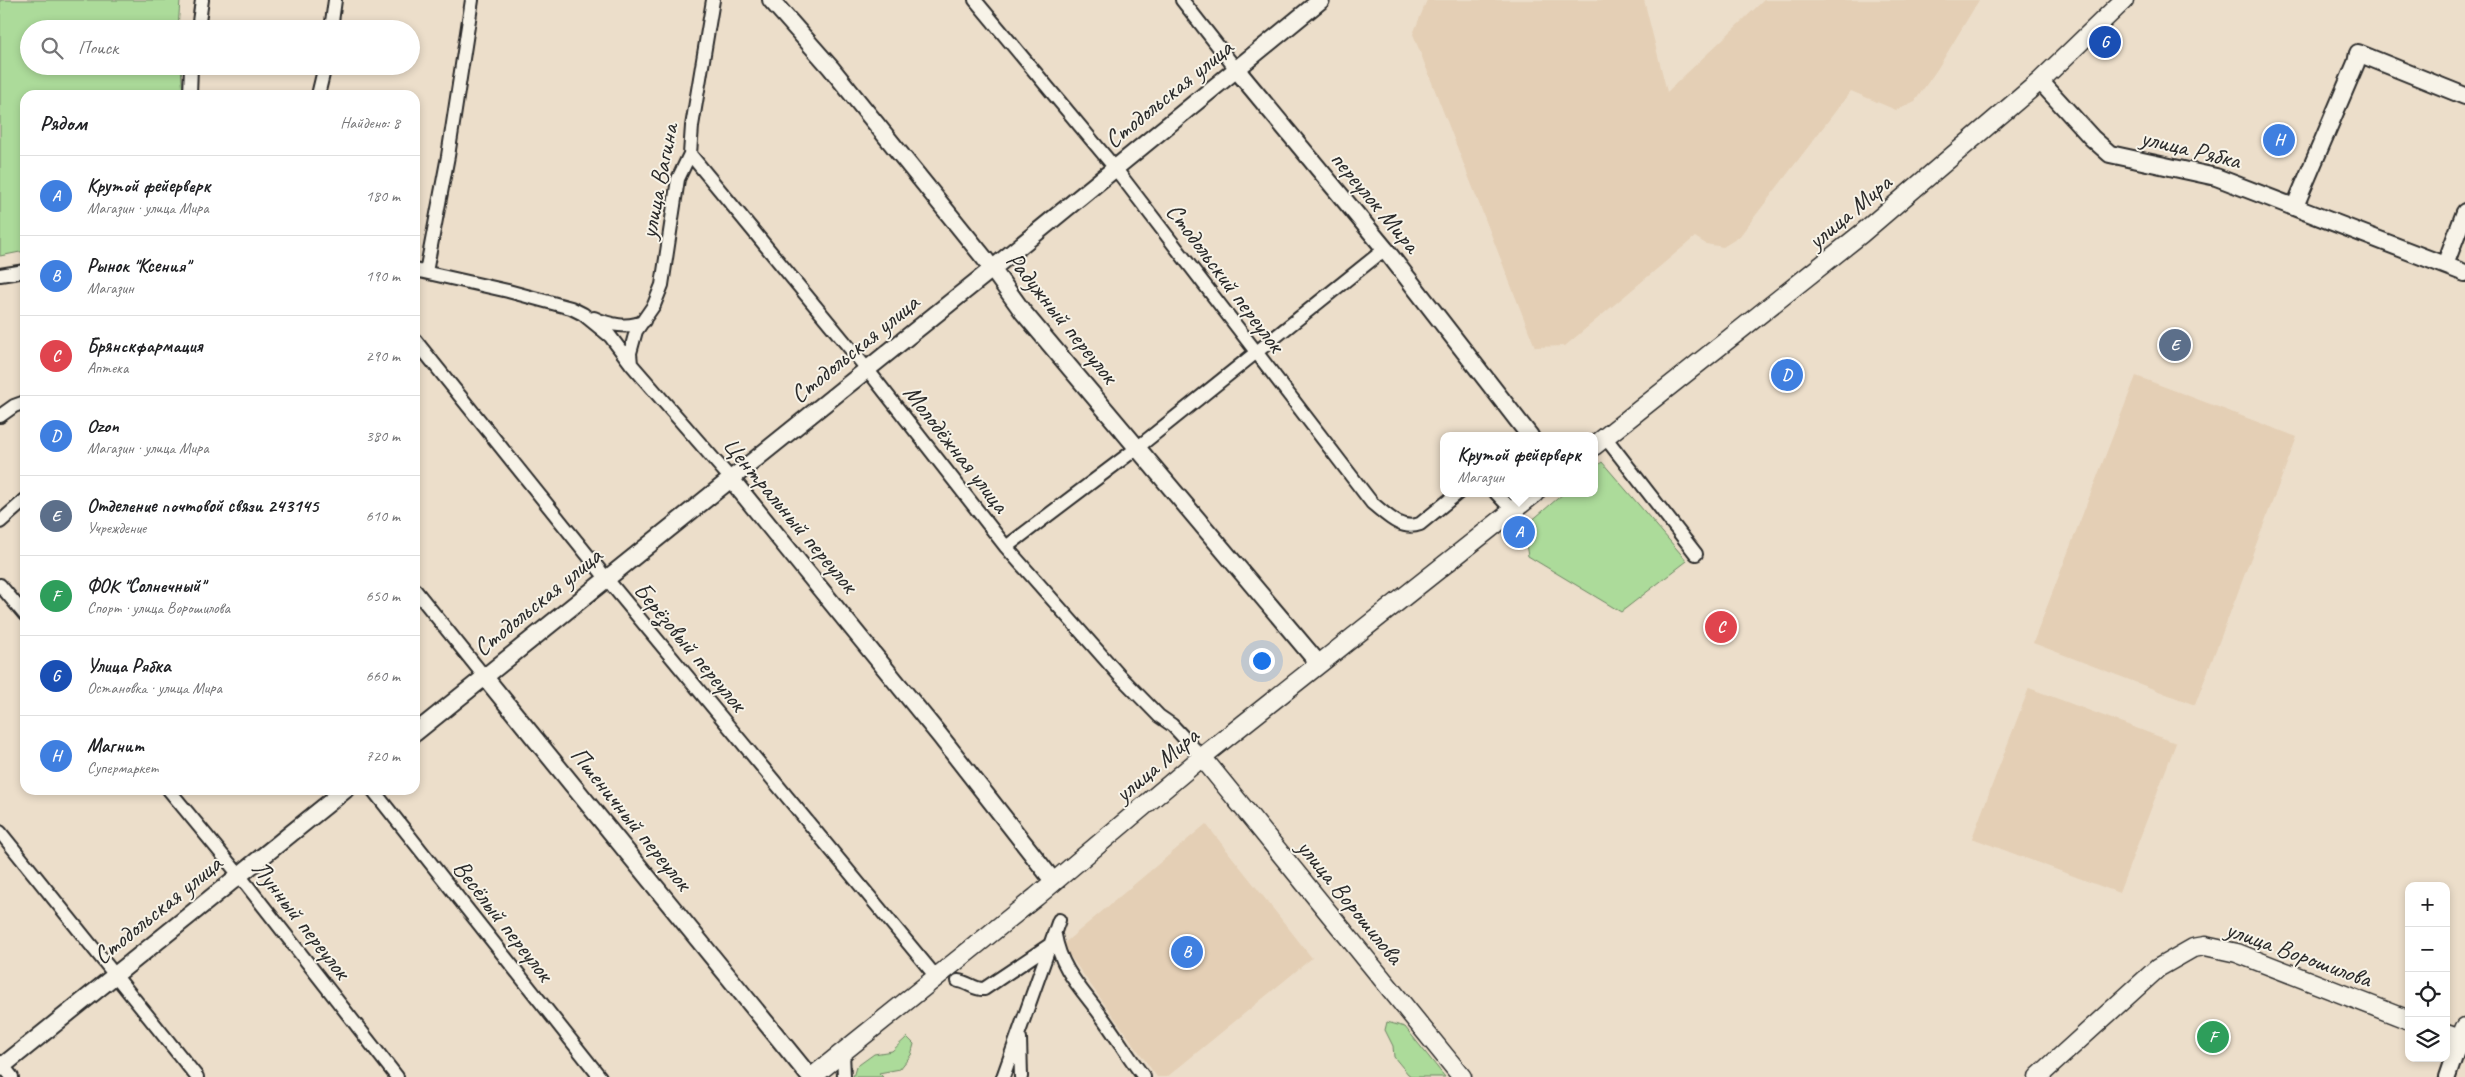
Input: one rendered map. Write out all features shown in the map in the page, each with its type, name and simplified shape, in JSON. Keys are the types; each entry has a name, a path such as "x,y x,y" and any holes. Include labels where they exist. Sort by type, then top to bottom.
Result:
{"main road":[{"name":"улица Мира","path":"1600,441 1861,234 2040,81 2124,0"},
{"name":"улица Мира","path":"811,1077 937,978 1202,757 1530,497"},
{"name":"улица Ворошилова","path":"1202,757 1462,1077"},
{"name":"улица Ворошилова","path":"2038,1077 2158,968 2193,948 2205,946 2237,953 2405,1018"}],"street":[{"path":"199,20 202,0"},
{"path":"332,20 335,0"},
{"path":"420,271 448,156 472,0"},
{"name":"улица Вагина","path":"631,364 630,353 636,331 654,305 662,285 678,179 690,154 692,126 713,0"},
{"name":"Радужный переулок","path":"771,0 831,68 992,269 1023,312 1319,664"},
{"name":"Стодольский переулок","path":"975,0 1115,168 1372,503 1390,518 1405,527 1420,524 1453,497"},
{"name":"переулок Мира","path":"1182,0 1236,69 1385,249 1527,432"},
{"name":"Стодольская улица","path":"420,729 992,269 1321,0"},
{"path":"2294,206 2356,63 2358,53 2465,96"},
{"path":"190,90 191,75"},
{"path":"319,90 323,75"},
{"name":"улица Рябка","path":"2040,81 2110,154 2216,176 2465,273"},
{"name":"Молодёжная улица","path":"690,154 868,369 1006,547 1119,675 1159,716 1172,725 1202,757"},
{"path":"2445,266 2465,212"},
{"path":"1006,547 1137,448 1385,249"},
{"name":"Центральный переулок","path":"420,271 571,308 583,314 610,336 631,364 731,479 940,736 1054,882"},
{"path":"0,275 20,272"},
{"path":"583,314 610,324 637,324 644,321"},
{"name":"Берёзовый переулок","path":"420,346 606,578 937,978"},
{"path":"0,416 20,404"},
{"path":"1600,441 1696,554"},
{"path":"1500,497 1513,511"},
{"path":"0,522 20,504"},
{"path":"0,584 20,609"},
{"name":"Пшеничный переулок","path":"420,596 811,1077"},
{"name":"Лунный переулок","path":"173,795 239,875 397,1077"},
{"name":"Стодольская улица","path":"4,1068 114,976 339,795"},
{"name":"Весёлый переулок","path":"377,795 600,1077"},
{"path":"0,832 197,1077"},
{"path":"1003,1077 1059,920"},
{"path":"958,981 984,989 1053,939"},
{"path":"1053,939 1066,970 1144,1077"},
{"path":"1021,1026 1021,1077"},
{"path":"2447,1077 2459,1035"},
{"path":"843,1052 844,1077"}],"shaded area":[{"path":"1427,0 1644,0 1667,92 1764,0 1979,0 1938,68 1915,101 1896,110 1851,91 1739,237 1723,247 1706,244 1695,237 1565,346 1535,347 1413,34"},
{"path":"2136,376 2297,437 2195,705 2033,643"},
{"path":"2029,688 2176,743 2119,893 1972,838"},
{"path":"1206,824 1312,958 1167,1077 1157,1077 1062,945"}],"green space":[{"path":"0,0 180,0 179,20 20,20 20,75 182,75 183,90 20,90 20,252 0,256"},
{"path":"1602,462 1687,561 1621,612 1528,556 1523,528 1559,497 1598,497 1598,465"},
{"path":"1387,1022 1405,1027 1445,1077 1413,1077 1408,1074 1394,1057 1393,1046 1385,1030"},
{"path":"907,1037 914,1044 911,1055 900,1069 879,1073 883,1077 853,1077 856,1067 874,1054 892,1051"}],"place":[{"name":"Улица Рябка","path":"2105,42"},
{"name":"Магнит","path":"2279,140"},
{"name":"Отделение почтовой связи 243145","path":"2175,345"},
{"name":"Ozon","path":"1787,375"},
{"name":"Крутой фейерверк","path":"1519,532"},
{"name":"Брянскфармация","path":"1721,627"},
{"name":"Рынок \"Ксения\"","path":"1187,952"},
{"name":"ФОК \"Солнечный\"","path":"2213,1037"}]}
